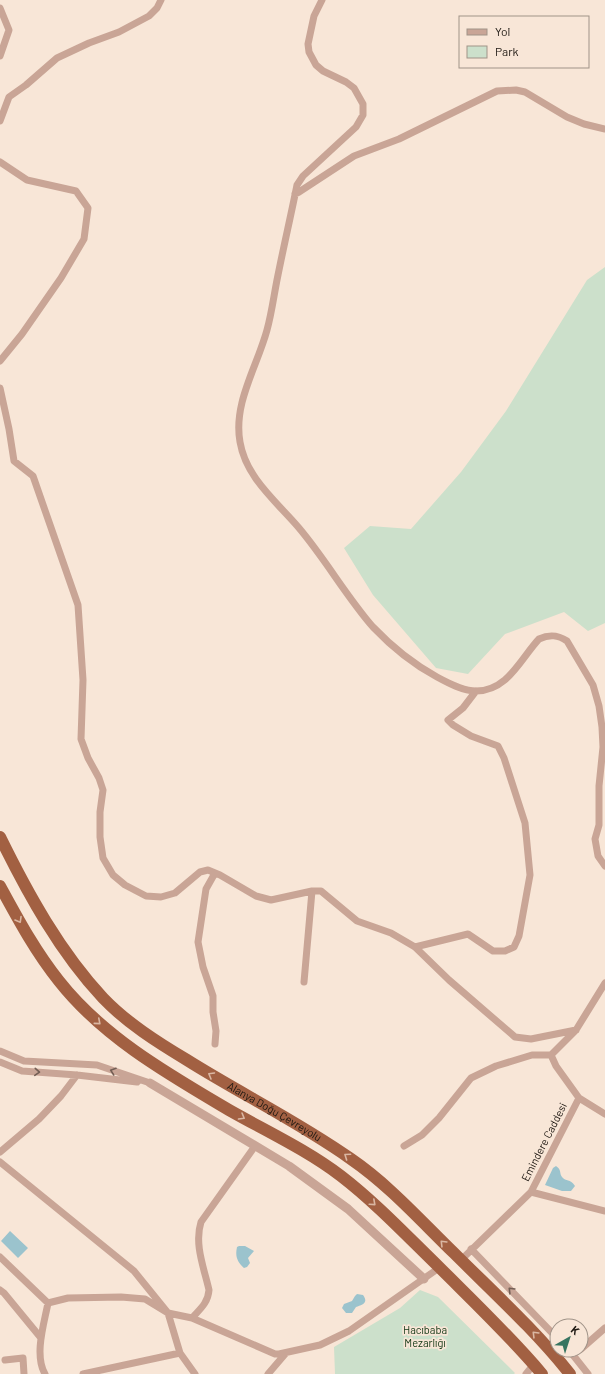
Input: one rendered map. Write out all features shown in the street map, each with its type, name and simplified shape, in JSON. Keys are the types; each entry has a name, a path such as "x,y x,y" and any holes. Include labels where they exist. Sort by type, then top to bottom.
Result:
{"highway":[{"name":"Alanya Doğu Çevreyolu","path":"0,837 18,872 55,934 77,966 104,998 132,1023 161,1044 201,1069 319,1137 354,1160 385,1186 461,1260 539,1338 570,1374"},
{"name":"Alanya Doğu Çevreyolu","path":"0,886 28,936 59,982 98,1022 120,1041 152,1063 228,1109 302,1151 340,1176 372,1202 492,1319 542,1374"}],"street":[{"path":"0,121 9,97 26,85 57,58 89,43 119,32 149,16 157,8 161,0"},
{"path":"322,0 314,16 308,44 311,58 323,71 346,82 354,88 363,104 363,114 356,128 303,176 297,185 267,331 240,411 238,426 244,459 252,474 300,529 373,626 404,656 436,676 459,688 476,691 489,688 510,676 540,639 553,635 561,637 567,641 593,685 599,706 602,727 599,786 602,827 594,839 598,856 605,866"},
{"path":"0,8 9,30 0,56"},
{"path":"295,194 354,156 399,139 496,90 516,90 525,92 567,117 605,130"},
{"path":"0,162 27,180 76,191 88,208 84,239 62,278 22,334 0,361"},
{"path":"0,388 14,460 33,476 78,605 83,680 81,738 88,758 99,778 103,790 100,812 100,837 103,858 113,875 124,885 146,896 160,897 175,893 200,872 208,870 256,896 271,900 312,891 321,891 357,921 391,933 415,947 449,980 515,1037 531,1039 576,1030"},
{"path":"415,947 468,934 493,951 505,951 514,947 519,936 530,875 525,823 504,758 498,746 471,736 453,725 448,720 463,708 476,691"},
{"path":"215,873 206,889 198,942 213,996 213,1012 216,1031 215,1044"},
{"path":"304,982 312,891"},
{"path":"404,1146 422,1135 439,1118 471,1078 496,1066 532,1055 551,1055 576,1030 605,983"},
{"path":"0,1051 24,1061 97,1065 150,1083 289,1166 348,1209 424,1279"},
{"name":"Emindere Caddesi","path":"461,1260 531,1192 579,1098 556,1066 551,1055"},
{"path":"0,1062 22,1071 150,1083"},
{"path":"0,1152 39,1119 61,1096 77,1075"},
{"path":"579,1098 605,1114"},
{"path":"192,1318 204,1305 209,1294 198,1243 201,1222 255,1146"},
{"path":"0,1162 134,1271 168,1314 180,1352 195,1374"},
{"path":"531,1192 605,1211"},
{"path":"471,1249 549,1330"},
{"path":"0,1257 48,1303"},
{"path":"48,1303 68,1298 121,1297 145,1299 168,1314 192,1318 275,1354 286,1354 320,1345 349,1331 439,1268"},
{"path":"0,1290 41,1338"},
{"path":"45,1374 41,1367 41,1338 48,1303"},
{"path":"589,1341 605,1328"},
{"path":"83,1374 180,1352"},
{"path":"268,1374 286,1354"},
{"path":"5,1360 23,1358 24,1374"},
{"path":"575,1358 588,1374"},
{"path":"526,1374 534,1364"}],"green space":[{"path":"605,267 605,623 588,631 564,612 505,634 468,674 436,668 373,595 344,548 370,526 411,529 461,472 506,411 587,280"},
{"name":"Hacıbaba Mezarlığı","path":"420,1290 438,1297 515,1373 335,1374 334,1347 400,1308"}],"water":[{"path":"556,1166 559,1169 561,1176 575,1186 571,1191 562,1191 545,1185 553,1168"},
{"path":"10,1231 28,1248 18,1258 1,1241"},
{"path":"245,1246 254,1251 248,1258 250,1263 244,1268 236,1256 237,1247"},
{"path":"357,1294 363,1295 365,1302 356,1307 352,1313 346,1313 342,1308 344,1304 352,1301"}]}
